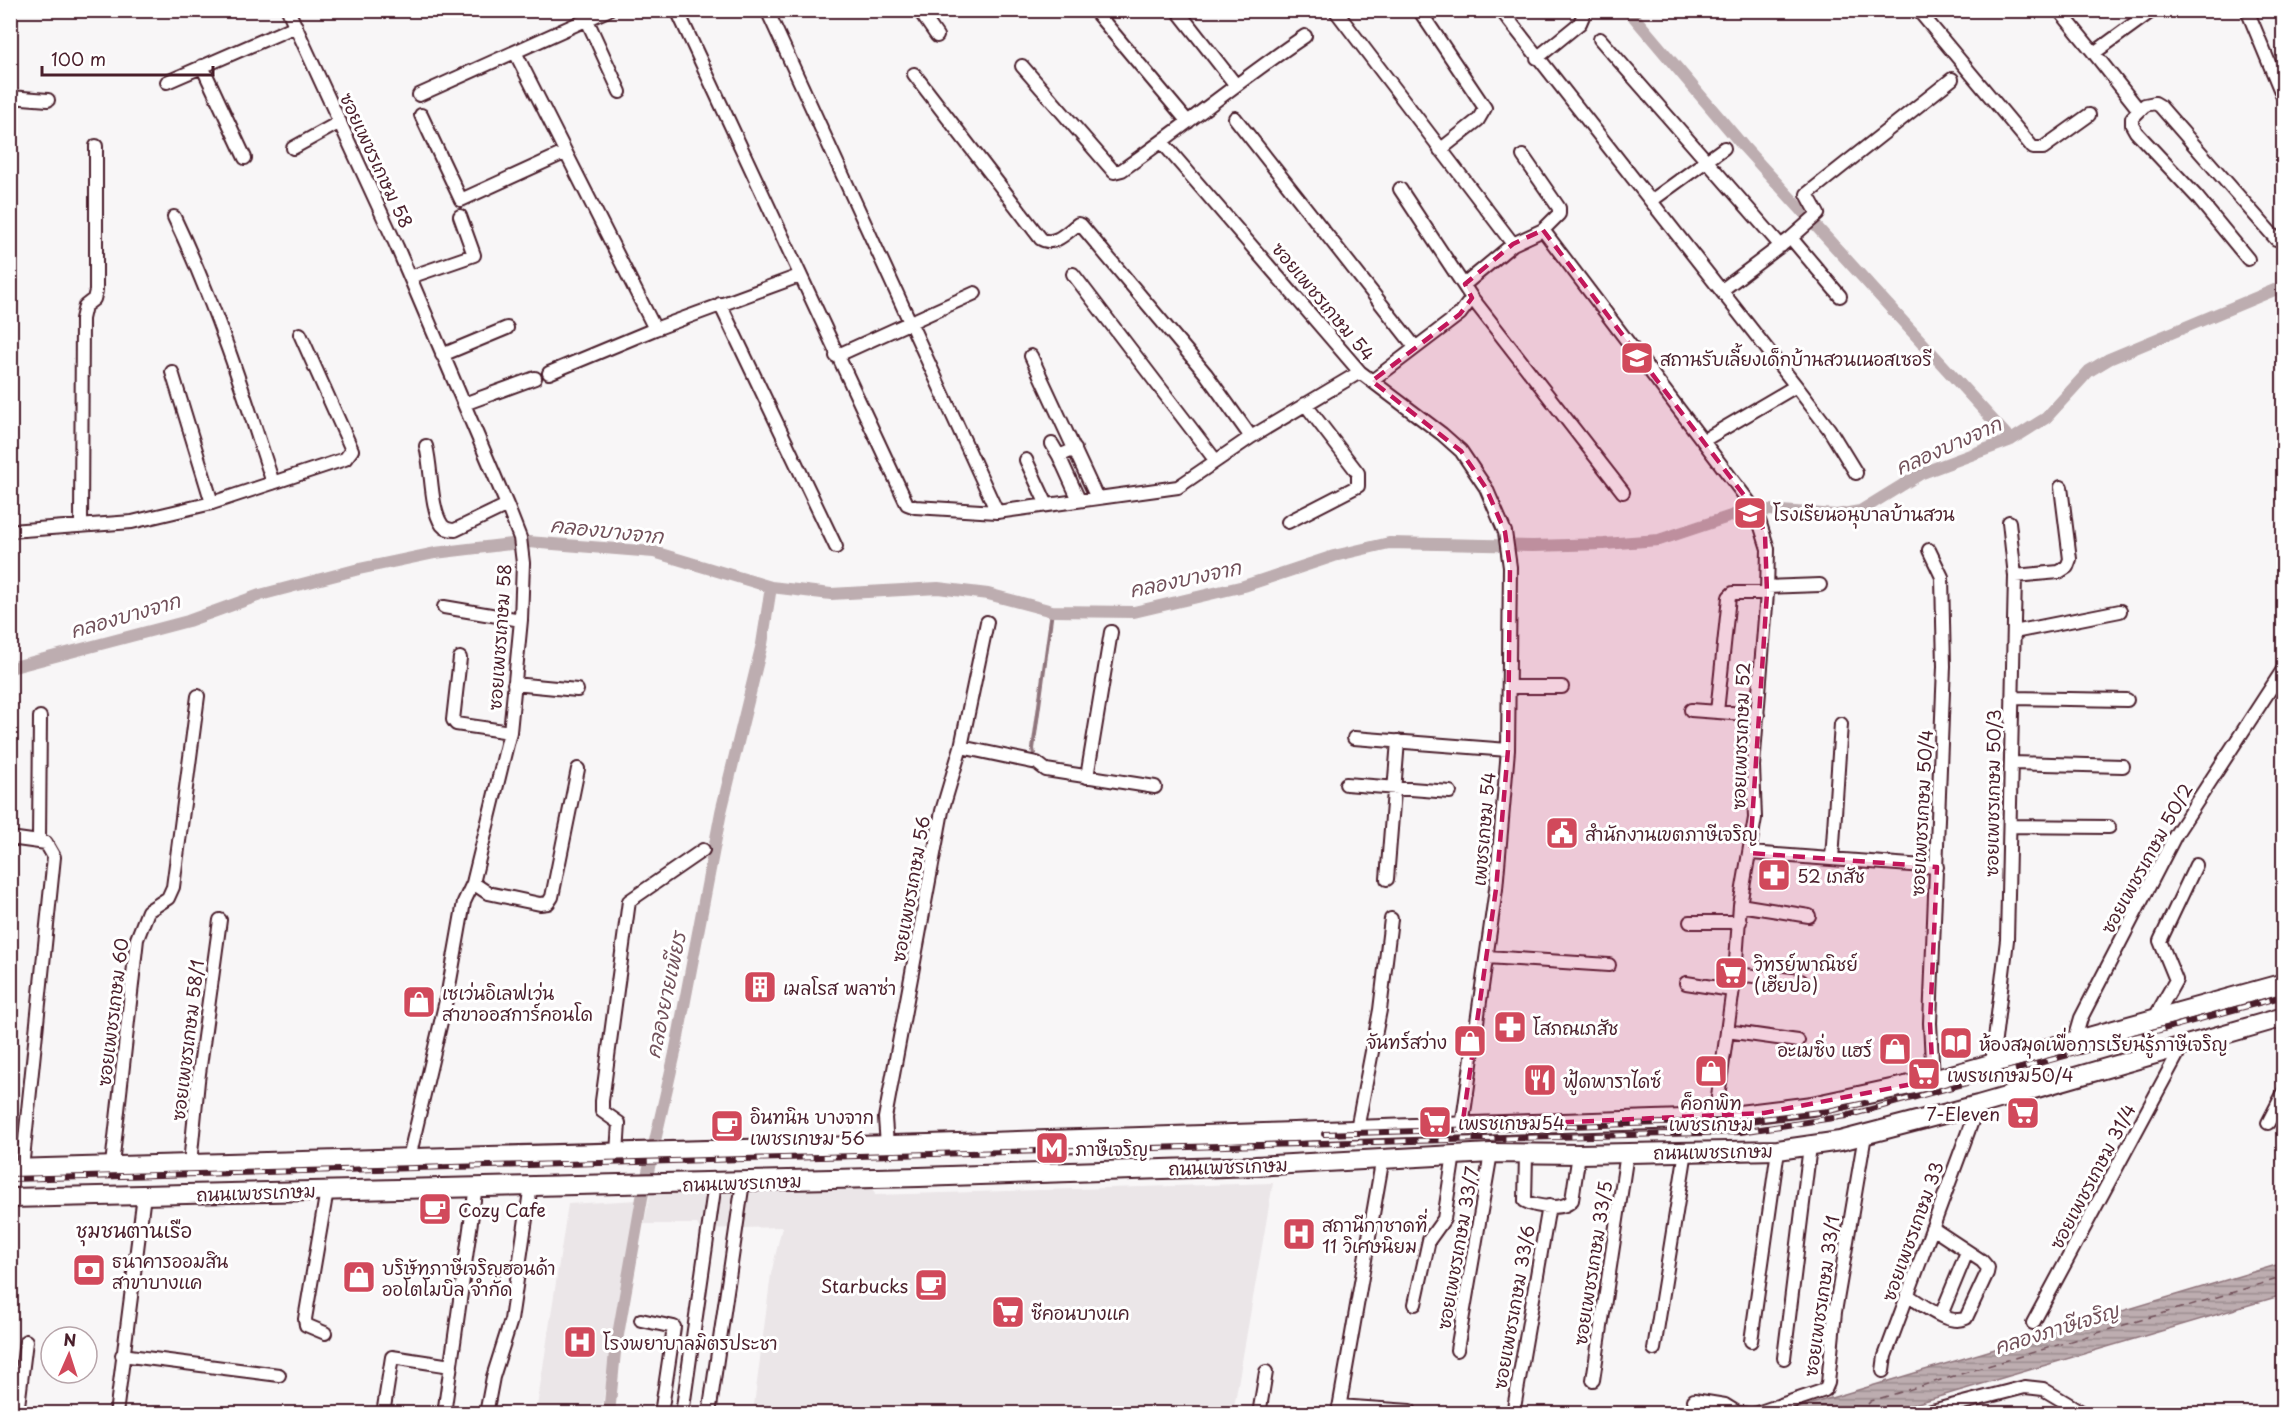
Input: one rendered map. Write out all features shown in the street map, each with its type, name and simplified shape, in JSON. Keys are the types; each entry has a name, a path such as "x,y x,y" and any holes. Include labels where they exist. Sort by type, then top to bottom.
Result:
{"main road":[{"name":"ถนนเพชรเกษม","path":"16,1169 886,1145 1715,1118 1812,1106 1933,1080 2283,983"},
{"name":"ถนนเพชรเกษม","path":"10,1198 476,1186 715,1183 1255,1166 1454,1154 1579,1155 1778,1150 1865,1135 1978,1105 2283,1017"},
{"path":"357,1159 350,1176 351,1182 357,1189"},
{"path":"330,1160 344,1176 344,1184 332,1190"}],"street":[{"name":"ซอยเพชรเกษม 58","path":"288,10 410,277 507,505 520,538 523,563 521,620 510,732 473,884 464,902 448,992 409,1158"},
{"path":"419,95 515,52 582,17 608,10"},
{"path":"677,10 836,356 907,504 915,507 997,512 1178,487 1251,437 1360,372"},
{"path":"767,10 997,512"},
{"path":"919,10 937,36"},
{"path":"1094,10 1188,122"},
{"path":"1177,10 1235,84"},
{"path":"1335,10 1513,244"},
{"path":"1419,10 1485,108 1478,120 1440,150"},
{"path":"1501,10 1829,429 1856,473"},
{"path":"1537,58 1580,23 1583,16 1580,10"},
{"path":"1918,10 2033,148 2043,148 2089,115"},
{"path":"2059,10 2139,110"},
{"path":"2094,53 2153,10"},
{"path":"2247,10 2283,99"},
{"path":"582,17 620,92"},
{"path":"167,82 296,26"},
{"path":"1022,66 1114,172 1122,170 1162,142 1235,84 1305,36"},
{"path":"1600,39 1706,161 1840,296"},
{"path":"515,52 564,153 655,329"},
{"path":"202,66 244,158"},
{"path":"914,74 1041,239 1047,242 1054,241 1078,224 1082,225 1206,374 1251,437"},
{"path":"1722,290 1786,242 1819,212 1807,194 1952,79"},
{"path":"10,97 48,100"},
{"path":"2248,259 2197,197 2136,132 2131,122 2139,110 2149,103 2160,106 2276,239"},
{"path":"422,115 461,200 564,153"},
{"path":"1235,118 1415,347"},
{"path":"293,148 340,122"},
{"name":"ซอยเพชรเกษม 54","path":"1162,142 1360,372 1461,451 1486,489 1505,532"},
{"path":"81,526 82,319 85,306 94,299 96,291 96,146"},
{"path":"1651,201 1724,148"},
{"path":"1465,284 1513,244 1544,230 1560,211 1523,156"},
{"path":"1400,189 1465,284 1472,298 1623,492"},
{"path":"410,277 474,255 460,216"},
{"path":"174,217 198,267 215,312 273,483"},
{"name":"ซอยเพชรเกษม 52","path":"1544,230 1749,500 1765,534 1768,549 1767,590 1753,766 1755,818 1740,905 1735,974 1715,1118"},
{"path":"1073,274 1216,461"},
{"path":"549,373 655,329 800,276"},
{"path":"836,356 975,292"},
{"path":"1372,381 1460,314 1472,298"},
{"path":"720,304 836,547"},
{"path":"442,355 507,328"},
{"path":"10,531 132,522 212,503 345,459 352,450 300,334"},
{"path":"1031,356 1098,498"},
{"path":"172,372 212,503"},
{"path":"464,404 535,378"},
{"path":"1704,440 1796,386"},
{"path":"1288,522 1358,486 1358,473 1305,404"},
{"path":"1052,444 1079,500"},
{"path":"426,446 431,464 436,508 442,525 448,530 455,530 507,505"},
{"path":"1059,456 1075,449"},
{"path":"1026,460 1047,505"},
{"path":"2015,576 2059,572 2067,567 2070,559 2061,487"},
{"name":"ซอยเพชรเกษม 50/3","path":"1992,1064 2007,940 2015,576 2009,522"},
{"name":"เพชรเกษม 54","path":"1462,1127 1487,957 1508,750 1510,567 1505,532"},
{"name":"ซอยเพชรเกษม 50/4","path":"1929,550 1942,577 1944,666 1930,1023 1933,1080"},
{"path":"1717,712 1728,597 1733,593 1820,585"},
{"path":"444,607 521,620"},
{"path":"2014,632 2120,611"},
{"name":"ซอยเพชรเกษม 56","path":"886,1145 885,1118 942,811 960,747 987,622"},
{"path":"1087,777 1111,632"},
{"path":"460,658 453,720 456,724 510,732"},
{"name":"ซอยเพชรเกษม 50/2","path":"2074,1042 2081,1017 2176,834 2283,668"},
{"path":"514,684 577,690"},
{"path":"1510,687 1562,687"},
{"name":"ซอยเพชรเกษม 60","path":"112,1165 137,939 148,911 168,898 173,887 198,696"},
{"path":"2012,698 2127,700"},
{"path":"1691,710 1758,715"},
{"path":"39,840 40,717"},
{"path":"1832,859 1841,724"},
{"path":"1354,738 1508,750"},
{"path":"1387,879 1398,741"},
{"path":"960,747 1035,763 1046,770 1155,787"},
{"path":"2011,763 2123,766"},
{"path":"473,884 488,893 540,904 548,903 552,897 566,837 578,769"},
{"path":"1346,784 1450,792"},
{"path":"2010,826 2109,827"},
{"path":"10,838 39,840 46,843 54,857 16,1169"},
{"path":"617,1153 619,1123 602,1111 602,1101 629,901 703,850"},
{"path":"1750,853 1937,867"},
{"path":"2154,1019 2176,980 2160,941 2196,865"},
{"path":"1740,905 1809,916"},
{"path":"1357,1129 1380,1010 1391,919"},
{"name":"ซอยเพชรเกษม 58/1","path":"190,1164 198,1081 220,920"},
{"path":"1690,922 1740,922"},
{"path":"1487,957 1609,965"},
{"path":"1735,974 1801,981"},
{"path":"1686,983 1732,990"},
{"path":"1727,1031 1798,1041"},
{"name":"ซอยเพชรเกษม 31/4","path":"2033,1323 2182,1046"},
{"path":"2268,1123 2283,1092"},
{"name":"ซอยเพชรเกษม 33","path":"1883,1371 1885,1356 1978,1105"},
{"name":"ซอยเพชรเกษม 33/1","path":"1754,1413 1825,1389 1828,1383 1835,1312 1865,1135"},
{"path":"1784,1358 1810,1146"},
{"path":"1751,1341 1778,1150"},
{"path":"1654,1349 1686,1151"},
{"name":"ซอยเพชรเกษม 33/7","path":"1457,1350 1491,1153"},
{"name":"ซอยเพชรเกษม 33/5","path":"1593,1380 1627,1153"},
{"path":"1415,1304 1429,1240 1444,1219 1454,1154"},
{"path":"1526,1154 1525,1201 1549,1206"},
{"name":"ซอยเพชรเกษม 33/5","path":"1549,1206 1565,1206 1572,1200 1579,1155"},
{"path":"1383,1157 1338,1410 1410,1411"},
{"path":"709,1413 742,1182"},
{"path":"682,1413 715,1183"},
{"path":"486,1413 493,1377 511,1320 531,1185"},
{"path":"444,1413 476,1186"},
{"path":"325,1333 306,1325 305,1319 332,1190"},
{"path":"116,1413 144,1195"},
{"name":"ซอยเพชรเกษม 33/6","path":"1513,1413 1549,1206"},
{"path":"1907,1295 1956,1321 1966,1318 1987,1273 1986,1264 1932,1228"},
{"path":"1941,1315 1967,1252"},
{"path":"641,1320 674,1327 661,1413"},
{"path":"672,1337 693,1340"},
{"path":"17,1413 26,1341"},
{"path":"122,1355 279,1375"},
{"path":"383,1413 392,1357 451,1366"},
{"path":"1259,1413 1266,1372"},
{"path":"1920,1413 2025,1387 2043,1389 2085,1413"},
{"path":"1694,1400 1725,1405 1738,1413 1747,1413"}],"highlighted area":[{"path":"1543,230 1756,511 1765,534 1767,593 1750,853 1937,867 1930,1023 1933,1080 1764,1113 1462,1127 1496,889 1508,750 1510,567 1505,532 1486,488 1461,451 1372,381 1460,314 1472,298 1465,284 1513,244"}],"shaded area":[{"name":"ซีคอนบางแค","path":"872,1183 875,1195 1273,1183 1233,1413 753,1413 771,1274 782,1227 700,1229 697,1224 644,1224 651,1190"},
{"name":"โรงพยาบาลมิตรประชา","path":"638,1200 601,1413 536,1413 568,1204"},
{"path":"2283,1263 2283,1295 1884,1413 1781,1413"}],"waterway":[{"path":"1628,10 1744,147 2011,440"},
{"name":"คลองบางจาก","path":"10,668 188,621 260,595 359,569 435,553 528,542 654,552 771,587 831,594 938,588 988,594 1052,611 1134,612 1244,586 1334,556 1389,543 1533,546 1604,544 1659,540 1743,512 1768,510 1837,515 1860,511 1922,473 2011,440 2046,418 2089,371 2109,359 2284,286"},
{"name":"คลองยายเพียร","path":"609,1414 615,1352 642,1198 675,1053 721,812 762,644 771,587"},
{"path":"1035,759 1033,749 1052,611"}],"ferry route":[{"path":"1858,1414 1871,1401 2284,1277"}],"railway":[{"path":"10,1179 1741,1132 1846,1116 2284,996"},
{"path":"1324,1134 1753,1120 1828,1111 1865,1103"}],"place":[{"name":"สถานรับเลี้ยงเด็กบ้านสวนเนอสเซอรี","path":"1637,358"},
{"name":"โรงเรียนอนุบาลบ้านสวน","path":"1750,513"},
{"name":"สำนักงานเขตภาษีเจริญ","path":"1562,833"},
{"name":"52 เภสัช","path":"1774,875"},
{"name":"วิทูรย์พาณิชย์ (เฮียปอ)","path":"1731,973"},
{"name":"เมลโรส พลาซ่า","path":"760,987"},
{"name":"เซเว่นอิเลฟเว่น สาขาออสการ์คอนโด","path":"419,1002"},
{"name":"โสภณเภสัช","path":"1510,1027"},
{"name":"จันทร์สว่าง","path":"1470,1041"},
{"name":"ห้องสมุดเพื่อการเรียนรู้ภาษีเจริญ","path":"1956,1043"},
{"name":"อะเมซิ่ง แฮร์","path":"1895,1049"},
{"name":"ค็อกพิท เพชรเกษม","path":"1711,1071"},
{"name":"เพรชเกษม50/4","path":"1924,1074"},
{"name":"ฟู้ดพาราไดซ์","path":"1540,1080"},
{"name":"7-Eleven","path":"2023,1113"},
{"name":"เพรชเกษม54","path":"1435,1122"},
{"name":"อินทนิน บางจาก เพชรเกษม 56","path":"727,1126"},
{"name":"ภาษีเจริญ","path":"1052,1148"},
{"name":"Cozy Cafe","path":"435,1209"},
{"name":"สถานีกาชาดที่ 11 วิเศษนิยม","path":"1299,1234"},
{"name":"ธนาคารออมสิน สาขาบางแค","path":"89,1270"},
{"name":"บริษัทภาษีเจริญฮอนด้า ออโตโมบิล จำกัด","path":"359,1277"},
{"name":"Starbucks","path":"931,1285"},
{"name":"ซีคอนบางแค","path":"1008,1312"},
{"name":"โรงพยาบาลมิตรประชา","path":"580,1342"}],"district":[{"name":"ชุมชนตานเรือ","path":"134,1230"}],"water label":[{"name":"คลองภาษีเจริญ","path":"2056,1328"}]}
